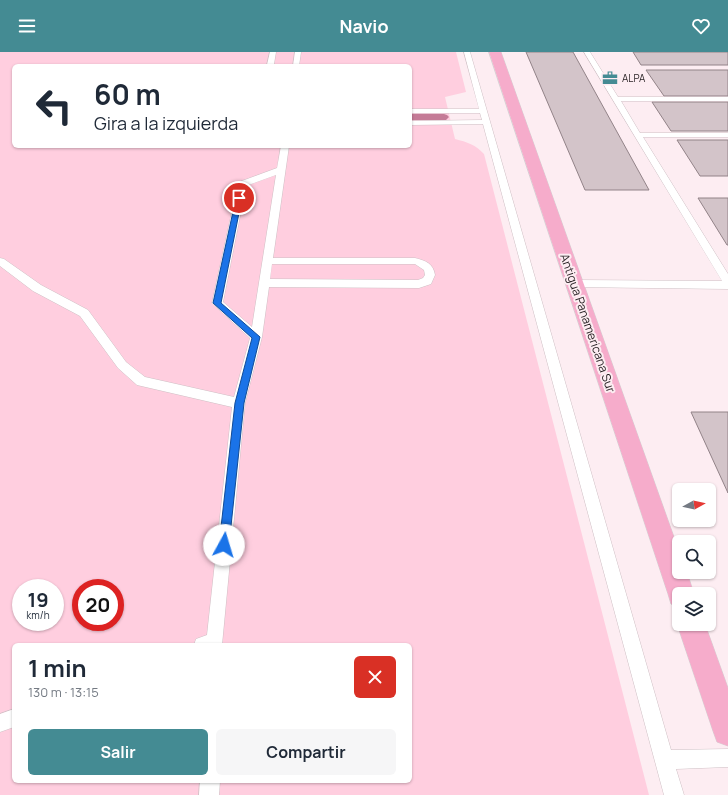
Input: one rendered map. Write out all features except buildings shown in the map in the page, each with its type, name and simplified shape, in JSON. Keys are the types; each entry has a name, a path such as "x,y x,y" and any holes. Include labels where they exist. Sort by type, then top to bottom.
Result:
{"main road":[{"name":"Antigua Panamericana Sur","path":"495,52 679,587"},
{"path":"693,631 728,731"}],"lane":[{"path":"270,64 273,52"},
{"path":"296,64 298,52"},
{"path":"467,52 674,795"},
{"path":"587,52 639,135 728,284"},
{"path":"616,99 728,99"},
{"path":"412,111 485,116"},
{"path":"412,123 485,116"},
{"path":"639,135 728,135"},
{"path":"210,643 239,403 256,337 286,148"},
{"path":"256,337 217,303 242,184 281,170"},
{"path":"0,261 37,288 84,313 122,365 141,381 239,403"},
{"path":"264,284 419,284 427,281 430,275 429,268 422,263 415,261 268,261"},
{"path":"574,284 728,284"},
{"path":"0,723 12,719"},
{"path":"664,760 728,758"},
{"path":"209,795 210,783"}],"shaded area":[{"path":"0,52 456,52 466,92 445,97 455,139 471,144 484,154 649,795 0,795"},
{"path":"412,114 444,114 449,117 446,120 412,120"}],"place":[{"name":"ALPA","path":"610,78"}],"route":[{"path":"224,545 239,403 256,337 217,303 239,198"}]}
